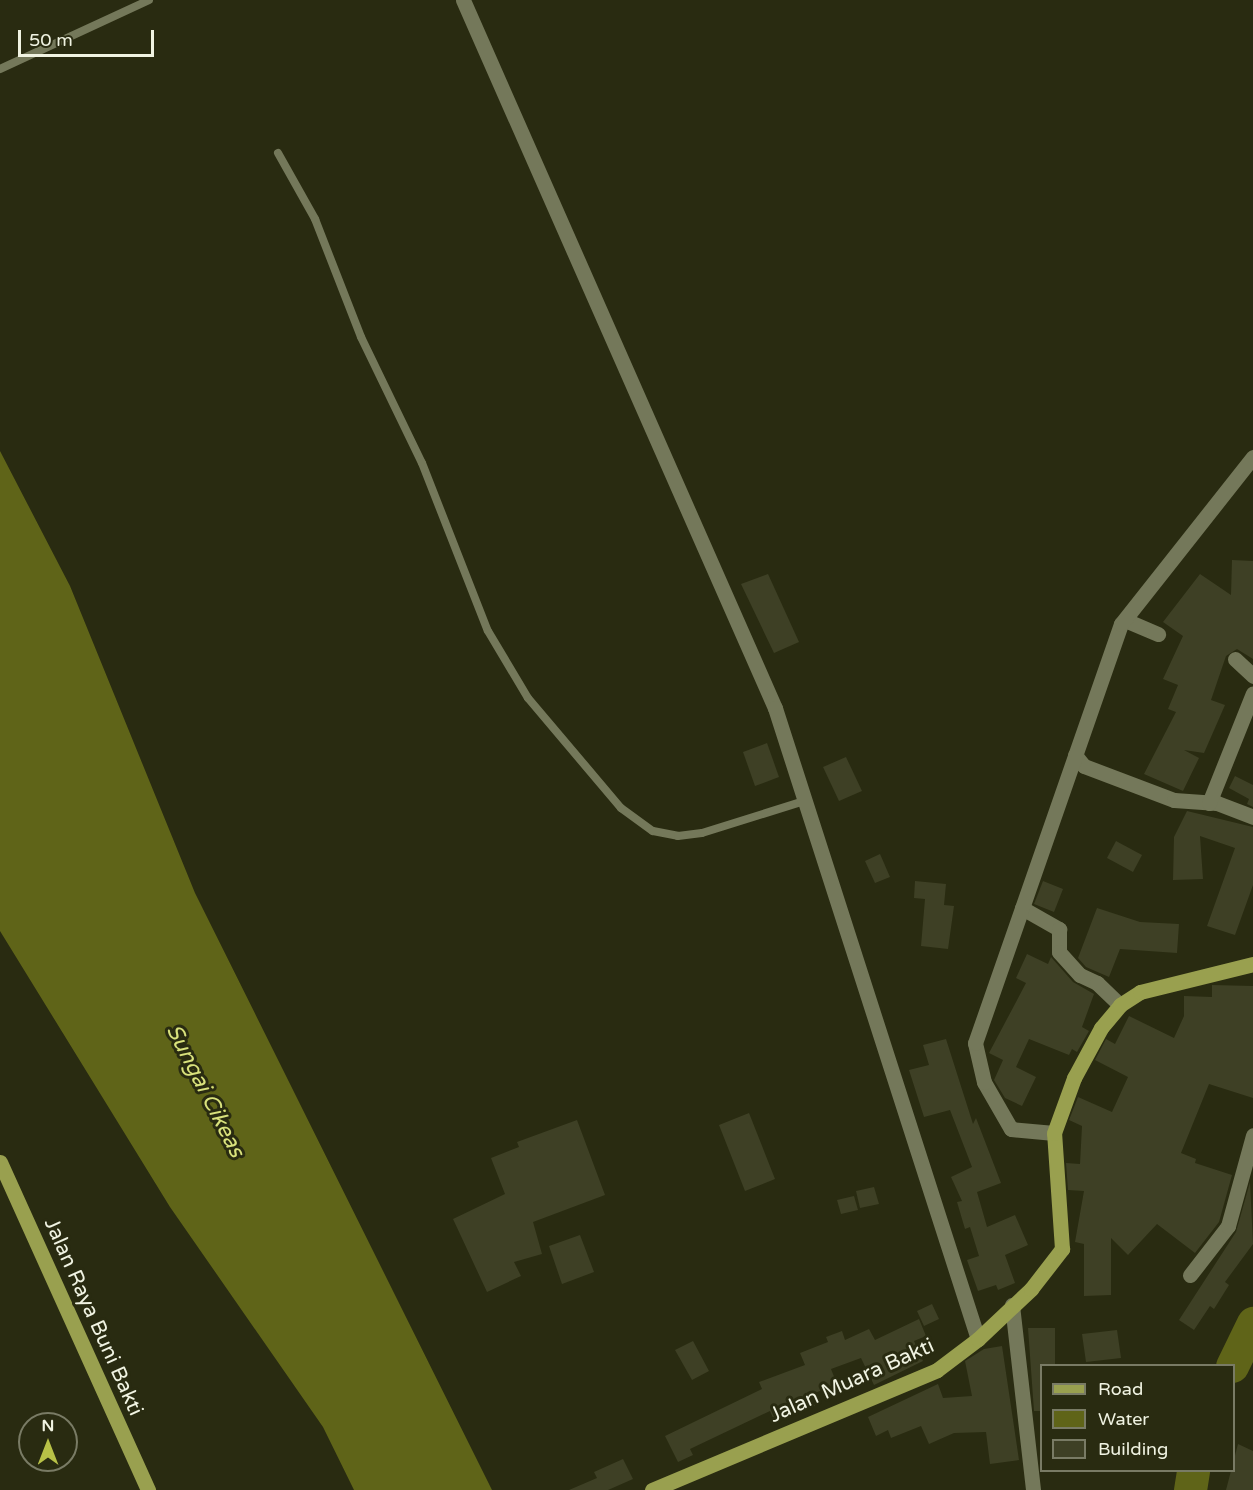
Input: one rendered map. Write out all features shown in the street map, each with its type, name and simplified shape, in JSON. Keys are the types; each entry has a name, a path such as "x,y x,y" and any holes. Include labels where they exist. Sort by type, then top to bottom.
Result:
{"main road":[{"name":"Jalan Muara Bakti","path":"652,1490 916,1380 978,1339 1031,1289 1053,1264 1064,1243 1054,1133 1088,1050 1120,1005 1173,980 1253,964"},
{"name":"Jalan Raya Buni Bakti","path":"0,1162 148,1490"}],"street":[{"path":"463,0 775,708 808,800 978,1339"},
{"path":"1054,1133 1011,1129 977,1061 975,1043 1125,620 1253,457"},
{"path":"1125,620 1158,634"},
{"path":"1235,660 1253,676"},
{"path":"1209,802 1253,693"},
{"path":"1076,755 1084,766 1174,800 1209,802 1253,817"},
{"path":"1022,908 1059,929 1059,952 1080,975 1097,983 1120,1005"},
{"path":"1190,1275 1228,1226 1253,1135"},
{"path":"1012,1305 1033,1490"}],"lane":[{"path":"0,69 149,0"},
{"path":"278,153 315,219 361,337 422,464 483,620 528,698 621,808 653,831 678,836 702,833 808,800"}],"water":[{"name":"Sungai Cikeas","path":"0,451 70,586 195,893 492,1490 354,1490 323,1427 170,1207 0,931"}],"building":[{"path":"1232,560 1253,561 1253,659 1237,649 1226,656 1211,700 1225,705 1204,753 1184,750 1199,758 1183,791 1144,774 1176,712 1168,709 1178,685 1163,679 1183,636 1163,622 1200,574 1231,595"},
{"path":"768,574 799,642 774,653 741,584"},
{"path":"767,743 779,777 755,786 743,752"},
{"path":"846,757 862,791 839,801 823,767"},
{"path":"1235,776 1253,785 1253,807 1247,804 1249,799 1229,788"},
{"path":"1187,811 1253,827 1253,885 1235,935 1207,926 1235,848 1200,836 1203,879 1173,880 1174,837"},
{"path":"1116,841 1142,855 1133,872 1107,858"},
{"path":"880,854 890,877 875,883 865,861"},
{"path":"915,881 946,884 944,905 954,906 948,949 921,946 925,899 914,898"},
{"path":"1043,881 1063,889 1054,912 1034,904"},
{"path":"1097,908 1140,922 1179,924 1177,953 1120,949 1109,977 1086,967 1078,958"},
{"path":"1027,954 1048,964 1051,957 1073,982 1094,994 1082,1027 1089,1031 1077,1052 1072,1049 1069,1055 1029,1039 1016,1067 1036,1077 1022,1106 1005,1098 994,1080 1003,1060 989,1053 1026,983 1016,978"},
{"path":"1212,985 1253,986 1253,1098 1209,1084 1181,1153 1196,1159 1195,1163 1232,1175 1219,1222 1195,1253 1157,1224 1128,1255 1111,1238 1111,1295 1084,1296 1084,1244 1075,1242 1084,1191 1068,1190 1066,1163 1080,1164 1082,1126 1069,1120 1078,1097 1112,1112 1128,1077 1095,1060 1106,1039 1115,1044 1129,1016 1174,1038 1184,1016 1184,996 1212,997"},
{"path":"946,1039 973,1124 976,1118 1001,1183 977,1192 987,1227 1015,1215 1028,1245 1005,1255 1015,1283 998,1290 996,1285 978,1291 967,1260 979,1256 970,1227 965,1229 957,1202 962,1201 951,1177 972,1167 950,1110 924,1117 909,1070 929,1065 923,1045"},
{"path":"749,1113 775,1179 745,1191 719,1125"},
{"path":"577,1120 605,1195 533,1222 542,1254 514,1262 521,1276 487,1292 453,1219 505,1194 491,1158 519,1147 517,1142"},
{"path":"1250,1182 1253,1244 1225,1282 1229,1285 1214,1309 1210,1306 1194,1330 1179,1320 1236,1232"},
{"path":"874,1187 879,1204 860,1208 856,1191"},
{"path":"854,1196 858,1210 841,1214 837,1200"},
{"path":"580,1235 594,1272 562,1284 549,1246"},
{"path":"932,1304 939,1319 924,1326 917,1311"},
{"path":"919,1319 926,1336 914,1341 923,1361 874,1385 861,1358 831,1369 837,1384 810,1395 815,1406 774,1420 770,1411 690,1449 693,1455 678,1462 665,1436 762,1389 759,1382 805,1365 800,1353 828,1342 826,1337 842,1331 845,1340 869,1329 875,1340"},
{"path":"1028,1328 1055,1328 1055,1364 1040,1364 1040,1411 1034,1411"},
{"path":"1117,1330 1121,1358 1086,1362 1082,1334"},
{"path":"693,1341 709,1371 692,1380 675,1350"},
{"path":"1002,1346 1019,1460 990,1464 986,1432 954,1433 929,1444 921,1426 891,1438 888,1430 876,1436 868,1417 938,1384 943,1398 972,1396 965,1361 984,1349"},
{"path":"1238,1444 1253,1451 1253,1490 1226,1490 1231,1472 1235,1472"},
{"path":"623,1459 633,1479 608,1490 569,1490 597,1478 594,1472"}],"waterway":[{"path":"1233,1364 1253,1323"},
{"path":"1190,1490 1193,1472"}]}
